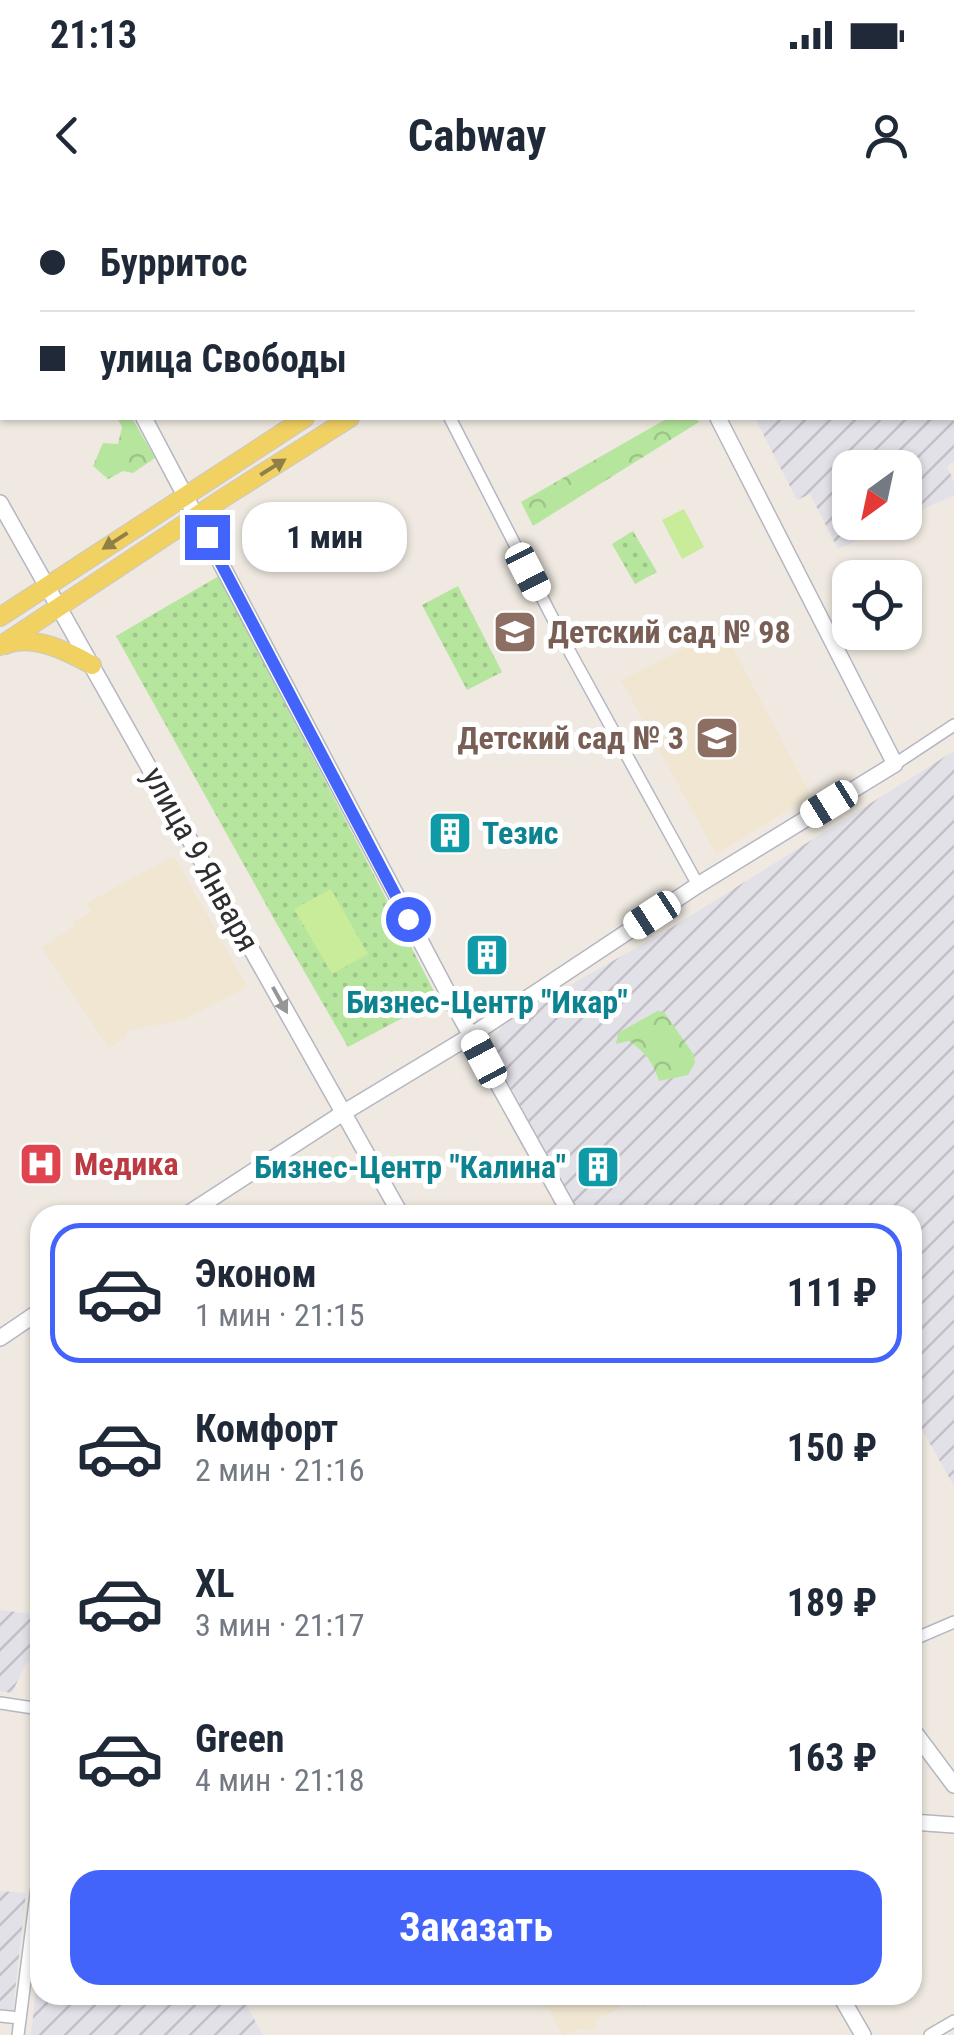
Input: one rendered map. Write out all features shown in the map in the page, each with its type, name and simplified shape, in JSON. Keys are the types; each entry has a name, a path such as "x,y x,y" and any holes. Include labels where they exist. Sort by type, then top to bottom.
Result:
{"main road":[{"path":"145,420 565,1205"},
{"path":"0,616 303,420"},
{"path":"0,647 347,420"},
{"path":"201,1205 472,1035 698,885 895,764 719,420"},
{"name":"улица 9 Января","path":"0,503 395,1205"},
{"path":"0,647 12,642 35,643 67,652 92,665"},
{"path":"0,1338 30,1318"},
{"path":"922,1742 954,1784"},
{"path":"922,1823 954,1825"},
{"path":"846,2005 863,2035"}],"street":[{"path":"451,420 571,654 698,885"},
{"path":"895,764 954,725"},
{"path":"922,1636 954,1622"},
{"path":"0,1703 30,1708"},
{"path":"18,2035 30,1940"},
{"path":"0,2016 20,2018"},
{"path":"930,2035 954,2021"}],"shaded area":[{"path":"756,420 954,420 954,462 947,466 954,482 954,495 922,510 922,450 832,450 832,537 810,494 797,500"},
{"path":"833,540 858,540 838,549"},
{"name":"Детский сад № 3","path":"723,629 811,796 716,854 621,680"},
{"path":"954,751 954,1486 922,1430 922,1205 569,1205 492,1058 494,1037 505,1022 671,928"},
{"path":"174,856 247,987 184,1019 126,1031 125,1037 109,1048 42,948 91,912 87,903"},
{"path":"0,1610 30,1614 30,1662 12,1693 0,1691"},
{"path":"0,1891 26,1893 13,2010 0,2009"},
{"path":"34,2005 246,2005 263,2035 25,2035 31,2034"},
{"path":"542,2005 621,2005 595,2020 598,2027 563,2035 548,2008"}],"green space":[{"path":"118,420 133,420 155,458 133,473 123,471 108,479 93,466 103,443 118,444 122,427"},
{"path":"664,420 699,422 533,526 521,502"},
{"path":"684,509 704,547 682,559 662,520"},
{"path":"633,531 657,572 635,584 612,544"},
{"path":"219,576 438,999 348,1047 116,636"},
{"path":"458,586 502,672 467,690 422,605"},
{"path":"331,889 368,954 332,974 294,909"},
{"path":"657,1011 664,1012 694,1055 695,1063 688,1075 659,1081 640,1049 629,1041 616,1044 618,1033"}],"place":[{"name":"Детский сад № 98","path":"515,632"},
{"name":"Детский сад № 3","path":"717,738"},
{"name":"Тезис","path":"450,833"},
{"name":"Бизнес-Центр \"Икар\"","path":"487,955"},
{"name":"Медика","path":"41,1164"},
{"name":"Бизнес-Центр \"Калина\"","path":"598,1167"}],"route":[{"path":"207,537 408,919"}]}
